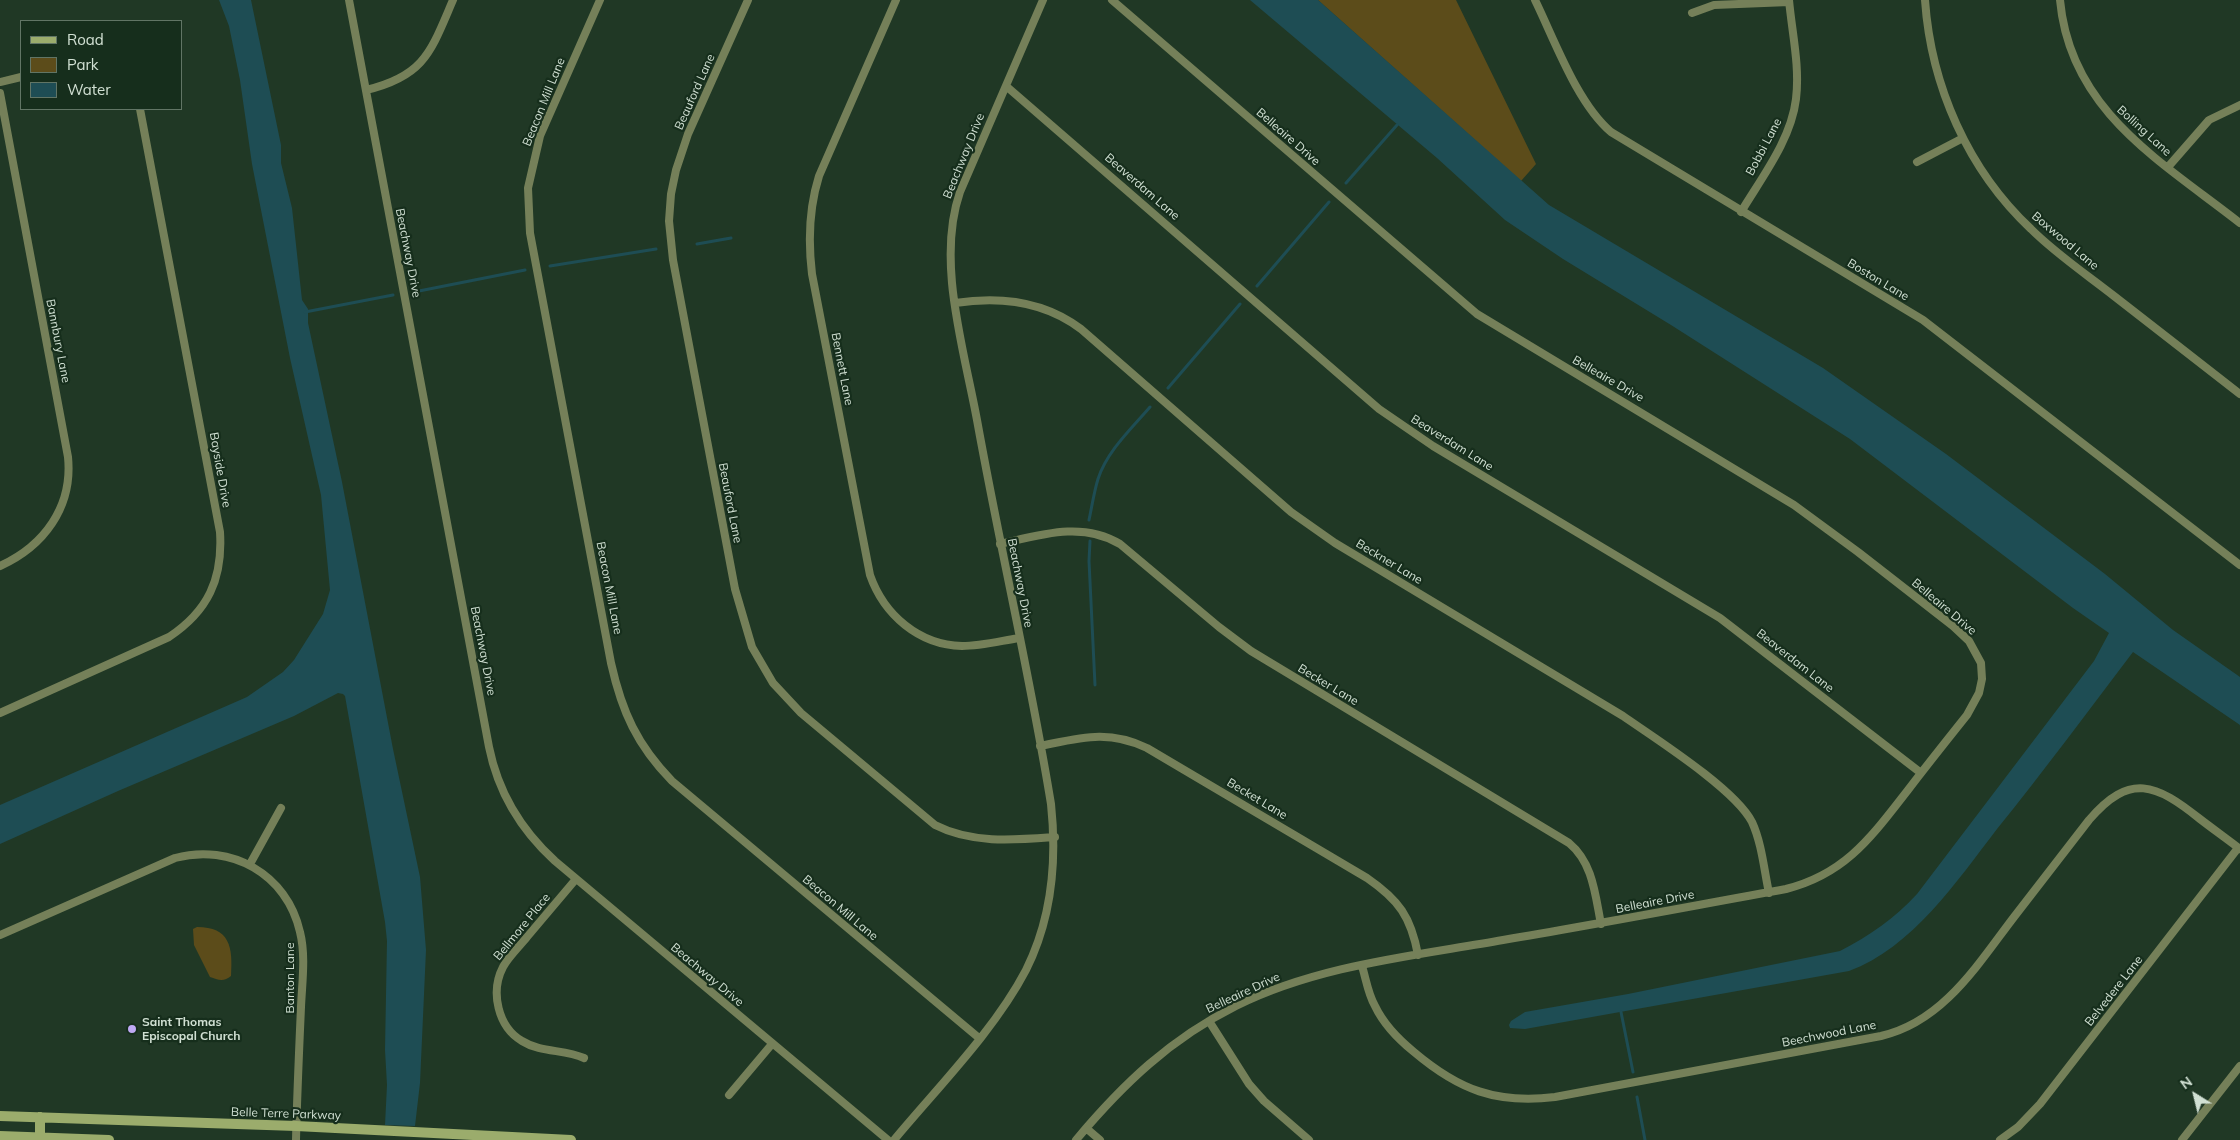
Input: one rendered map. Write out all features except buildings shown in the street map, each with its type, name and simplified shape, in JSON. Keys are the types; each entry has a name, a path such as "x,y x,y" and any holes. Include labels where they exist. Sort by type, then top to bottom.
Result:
{"main road":[{"name":"Belle Terre Parkway","path":"0,1116 296,1126 571,1140"},
{"path":"40,1117 40,1137"},
{"path":"0,1136 109,1140"}],"street":[{"name":"Beachway Drive","path":"349,0 491,757 503,791 521,823 539,846 888,1140"},
{"path":"366,90 399,80 420,64 434,44 454,0"},
{"name":"Beacon Mill Lane","path":"600,0 540,136 531,170 528,202 530,233 611,663 628,722 647,753 672,781 979,1038"},
{"name":"Beauford Lane","path":"748,0 681,153 672,188 669,221 673,260 735,590 752,647 773,683 801,713 935,825 948,832 974,838 1023,839 1055,837"},
{"name":"Bennett Lane","path":"896,0 821,171 814,194 810,229 812,274 870,576 876,590 890,612 911,630 927,638 945,644 961,646 984,645 1019,638"},
{"name":"Beachway Drive","path":"894,1140 1006,1004 1026,969 1039,936 1051,887 1055,837 1051,804 955,303 950,262 954,214 965,179 1043,0"},
{"name":"Belleaire Drive","path":"1076,1140 1121,1089 1147,1065 1209,1021 1251,999 1288,984 1418,955 1601,924 1769,892 1809,882 1848,860 1869,840 1966,715 1979,693 1982,679 1981,664 1973,646 1964,636 1858,552 1794,505 1472,311 1112,0"},
{"name":"Boston Lane","path":"1535,0 1579,91 1598,121 1626,143 1923,320 2240,564"},
{"name":"Boxwood Lane","path":"1925,0 1929,35 1937,72 1948,105 1963,138 1998,193 2030,228 2059,254 2240,394"},
{"name":"Bolling Lane","path":"2060,0 2073,53 2098,101 2123,131 2240,223"},
{"path":"1692,13 1714,5 1789,1"},
{"name":"Bobbi Lane","path":"1742,212 1785,137 1794,110 1797,78 1789,1"},
{"path":"0,82 20,77"},
{"name":"Beaverdam Lane","path":"1006,86 1379,409 1433,446 1724,621 1921,773"},
{"name":"Bannbury Lane","path":"0,93 68,457 69,475 63,503 49,529 28,550 0,566"},
{"path":"2168,167 2209,120 2240,105"},
{"name":"Bayside Drive","path":"0,713 169,637 190,622 205,603 215,584 219,567 221,553 220,532 140,110"},
{"path":"1917,162 1963,138"},
{"name":"Beckner Lane","path":"955,303 987,299 1006,300 1038,306 1066,318 1291,512 1314,529 1623,716 1663,744 1728,794 1746,813 1757,838 1769,892"},
{"name":"Becker Lane","path":"1000,544 1053,533 1077,531 1101,535 1120,544 1219,627 1251,651 1569,843 1579,852 1590,872 1601,924"},
{"name":"Becket Lane","path":"1040,746 1103,735 1125,739 1147,748 1368,878 1386,891 1400,905 1409,921 1418,955"},
{"name":"Beechwood Lane","path":"1362,966 1373,1004 1380,1016 1400,1040 1437,1071 1467,1088 1495,1095 1521,1099 1555,1097 1881,1036 1896,1032 1921,1020 1945,1002 1960,987 2089,820 2106,801 2122,792 2142,788 2162,792 2239,849"},
{"path":"250,864 281,808"},
{"name":"Belvedere Lane","path":"2000,1140 2018,1127 2040,1104 2239,849"},
{"name":"Banton Lane","path":"0,935 188,854 211,854 229,857 250,864 280,891 292,910 300,932 303,967 296,1140"},
{"name":"Bellmore Place","path":"576,879 506,962 499,978 497,1000 504,1023 517,1038 539,1048 571,1053 584,1058"},
{"path":"1209,1021 1249,1084 1264,1101 1310,1140"},
{"path":"729,1095 772,1044"},
{"path":"2182,1140 2240,1066"},
{"path":"1086,1128 1100,1140"}],"green space":[{"path":"1318,0 1456,0 1536,164 1521,181"},
{"path":"197,927 217,931 227,941 231,956 231,976 228,978 221,980 210,977 194,945 193,929"}],"water":[{"path":"219,0 251,0 281,145 281,163 292,208 302,300 308,309 308,323 342,482 393,749 420,877 426,950 420,1083 415,1126 385,1125 387,1085 385,1050 387,941 345,696 343,694 338,693 294,716 0,844 0,805 247,697 283,672 294,660 323,614 330,590 321,495 290,358 252,164 240,80 229,26"},
{"path":"1250,0 1318,0 1549,205 1823,368 1946,454 2105,574 2173,630 2240,677 2240,725 2133,652 1949,891 1913,930 1872,960 1849,971 1525,1029 1510,1028 1511,1021 1525,1012 1628,994 1840,951 1871,933 1891,919 1917,894 2094,661 2109,633 2073,608 1850,439 1563,259 1505,220 1437,158"}],"waterway":[{"path":"1346,183 1397,125"},
{"path":"1257,286 1329,202"},
{"path":"697,244 731,238"},
{"path":"550,266 656,249"},
{"path":"419,291 525,270"},
{"path":"305,312 393,295"},
{"path":"1168,388 1240,304"},
{"path":"1089,520 1098,479 1107,459 1150,407"},
{"path":"1090,541 1089,561 1095,685"},
{"path":"1621,1012 1633,1072"},
{"path":"1637,1097 1645,1140"}],"place":[{"name":"Saint Thomas Episcopal Church","path":"132,1029"}]}
